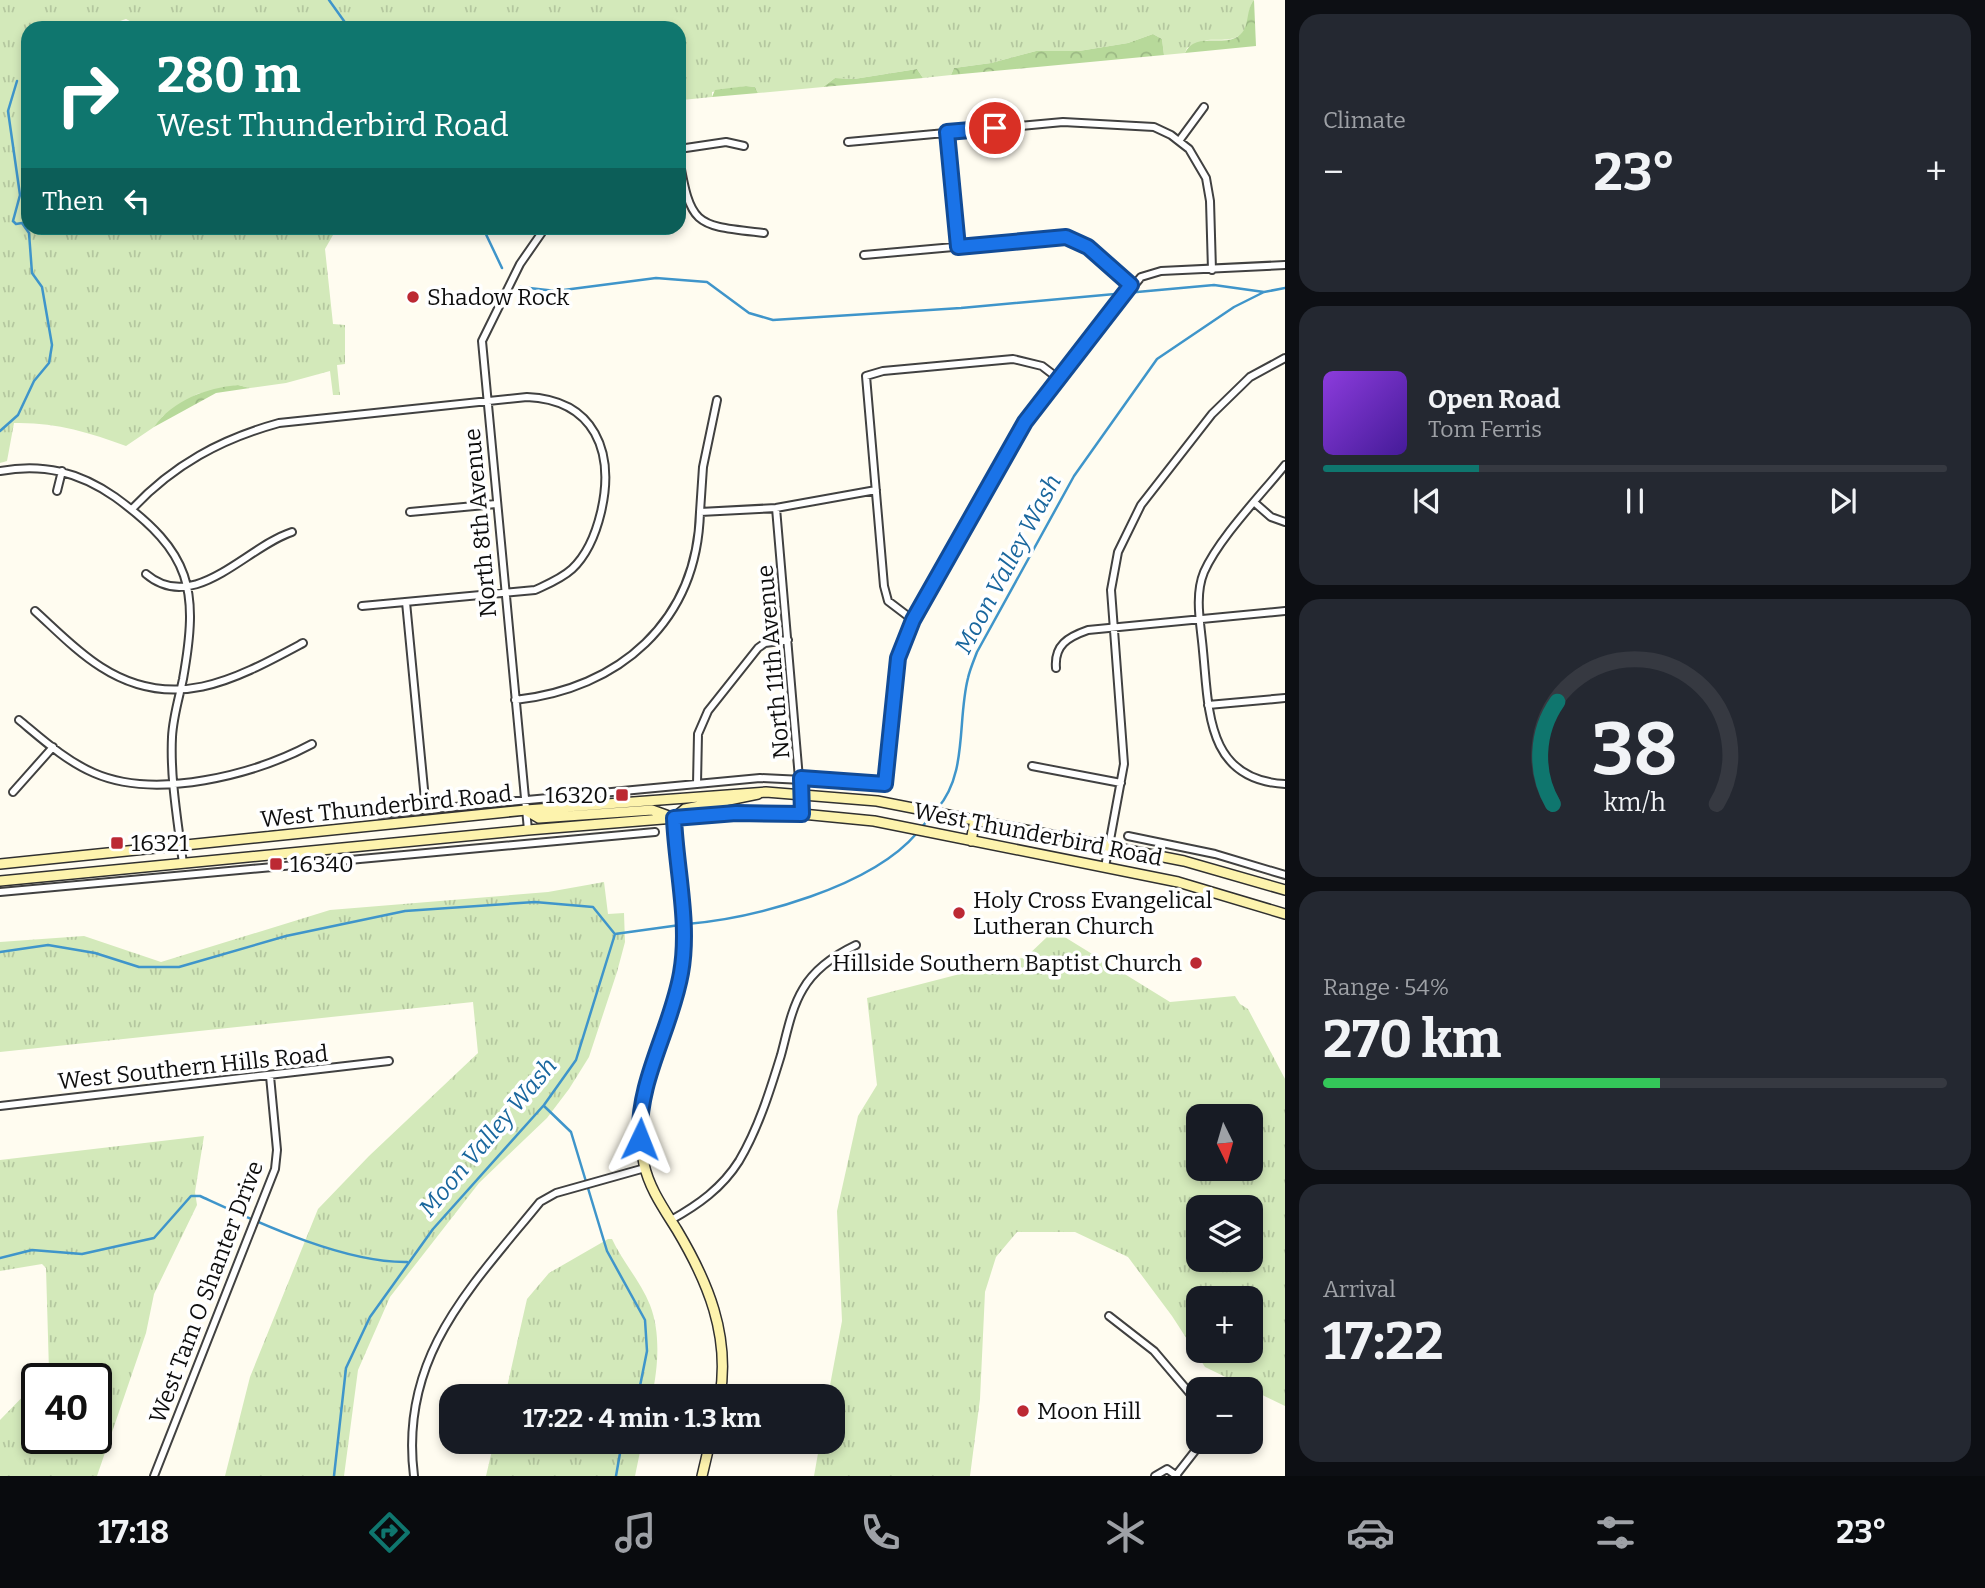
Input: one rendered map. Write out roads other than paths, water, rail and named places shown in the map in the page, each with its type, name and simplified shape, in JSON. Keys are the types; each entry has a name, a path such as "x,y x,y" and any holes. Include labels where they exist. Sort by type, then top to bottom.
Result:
{"main road":[{"name":"West Thunderbird Road","path":"0,863 222,843 525,805 766,792 802,793 924,810 1149,854 1221,870 1285,890"},
{"path":"674,818 684,809 738,801 766,792"},
{"path":"525,805 539,818 652,810 674,818"},
{"name":"West Thunderbird Road","path":"0,881 528,830 744,813 802,814 874,821 1105,867 1216,891 1285,914"},
{"path":"674,818 683,938 682,970 674,1004 642,1100 640,1131 645,1168 671,1220 697,1263 716,1312 722,1352 721,1384"},
{"path":"971,841 975,820"},
{"path":"222,843 224,860"},
{"path":"702,1476 707,1454"}],"street":[{"path":"1179,141 1204,107"},
{"path":"848,142 1053,123 1115,123 1154,127 1179,141 1196,158 1208,184 1213,270"},
{"path":"947,132 958,247"},
{"path":"686,148 726,142 744,146"},
{"path":"686,190 690,209 696,217 716,227 765,233"},
{"name":"North 8th Avenue","path":"528,830 482,341 520,264 540,235"},
{"path":"864,255 1066,237 1088,247 1130,287"},
{"path":"1059,379 1042,366 1013,359 883,371 866,376 886,596 899,612 913,620 1025,422 1059,379 1130,287 1154,272 1285,265"},
{"path":"1105,867 1121,783 1124,739 1111,590 1122,540 1141,505 1231,393 1250,377 1285,358"},
{"path":"132,509 186,461 249,431 301,419 486,400 542,397 572,409 595,432 605,465 606,487 596,531 573,568 555,582 535,590 362,606"},
{"path":"515,700 545,696 587,684 629,659 647,642 687,584 698,551 703,467 717,400"},
{"path":"1285,465 1205,569 1199,591 1211,730 1220,749 1247,774 1285,784"},
{"path":"0,471 37,467 62,471 92,482 132,509 162,536 178,560 188,586 192,625 172,734 183,864"},
{"path":"57,491 62,471"},
{"path":"700,512 776,508 876,490"},
{"path":"1255,503 1271,517 1285,522"},
{"path":"410,512 496,504"},
{"name":"North 11th Avenue","path":"776,508 802,814"},
{"path":"146,574 162,586 188,586 210,580 275,537 292,532"},
{"path":"406,602 426,810"},
{"path":"35,611 102,668 144,685 181,689 241,677 303,643"},
{"path":"1056,668 1055,656 1061,643 1088,630 1285,611"},
{"name":"West Thunderbird Road","path":"380,814 525,805 697,783 801,778 885,784 898,658 913,620"},
{"path":"697,783 698,734 708,711 758,648 765,643 788,640"},
{"path":"1208,705 1285,698"},
{"path":"19,720 76,764 110,779 139,783 174,782 243,772 312,744"},
{"path":"13,792 53,747"},
{"path":"1032,766 1121,783"},
{"path":"611,824 612,836"},
{"path":"0,892 655,832"},
{"name":"West Thunderbird Road","path":"1128,836 1215,854 1285,875"},
{"name":"West Thunderbird Road","path":"1149,854 1152,841"},
{"path":"224,860 225,872"},
{"path":"671,1220 698,1204 720,1185 739,1161 770,1090 791,1016 803,988 828,961 856,945"},
{"name":"West Southern Hills Road","path":"0,1106 389,1061"},
{"name":"West Tam O Shanter Drive","path":"154,1476 275,1169 276,1137 270,1076"},
{"path":"414,1476 411,1435 416,1392 431,1349 457,1305 540,1202 556,1193 645,1168"},
{"path":"1109,1315 1154,1351 1186,1389"},
{"path":"1155,1476 1167,1469 1177,1475 1190,1454"}],"waterway":[{"path":"329,0 344,21"},
{"path":"17,81 8,111 20,195 13,221 16,224 21,223"},
{"path":"0,431 18,415 34,381 49,363 52,345 42,287 32,273 29,235"},
{"path":"486,235 502,268"},
{"path":"520,287 556,291 656,278 707,282 749,313 773,320 961,308 1214,285 1264,292"},
{"name":"Moon Valley Wash","path":"937,809 947,795 958,764 965,695 977,652 1074,476 1157,359 1234,307 1264,292 1285,288"},
{"name":"Moon Valley Wash","path":"921,828 933,814"},
{"name":"Moon Valley Wash","path":"687,924 715,921 778,907 842,884 897,852 917,833"},
{"path":"0,952 48,945 95,953 139,967 179,967 286,936 405,911 535,902 593,907 614,933"},
{"name":"Moon Valley Wash","path":"334,1476 346,1368 370,1317 433,1229 544,1105 576,1060 615,934 680,925"},
{"path":"544,1106 571,1132 607,1251 645,1320 647,1351 640,1384"},
{"path":"0,1258 32,1250 82,1254 154,1238 191,1196 200,1196 274,1229 328,1248 382,1261 407,1262"},
{"path":"616,1476 620,1454"}],"place":[{"name":"Shadow Rock","path":"413,297"},
{"name":"16320","path":"622,795"},
{"name":"16321","path":"117,843"},
{"name":"16340","path":"276,864"},
{"name":"Holy Cross Evangelical Lutheran Church","path":"959,913"},
{"name":"Hillside Southern Baptist Church","path":"1196,963"},
{"name":"Moon Hill","path":"1023,1411"}]}
